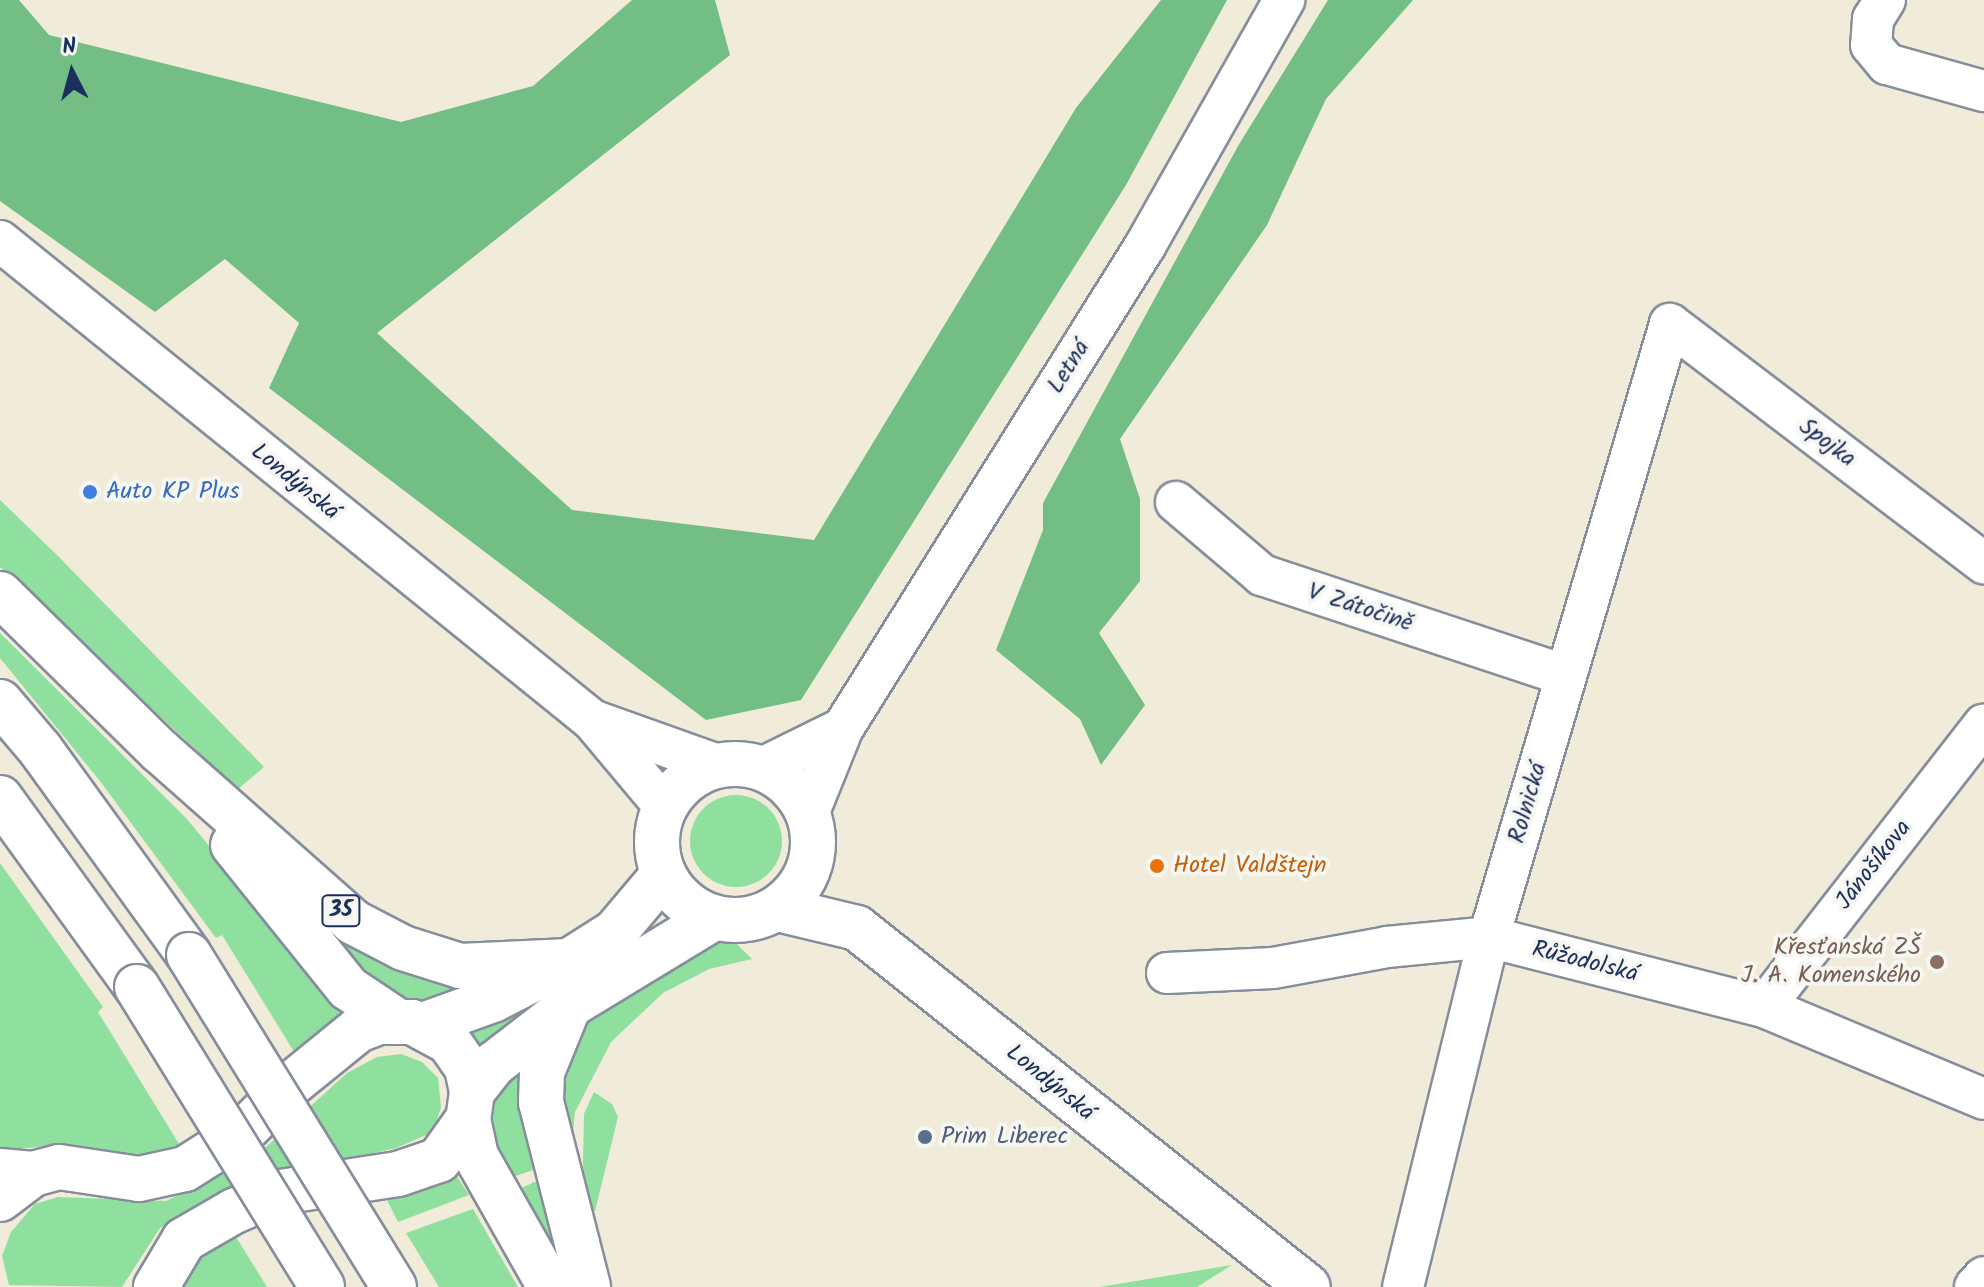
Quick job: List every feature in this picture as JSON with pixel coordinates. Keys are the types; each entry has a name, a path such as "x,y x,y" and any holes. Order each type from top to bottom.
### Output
{"main road":[{"name":"35","path":"0,594 160,751 353,922 403,948 460,966 569,961"},
{"path":"0,702 40,749 189,955 394,1287"},
{"name":"35","path":"160,751 348,988 410,1022"},
{"path":"714,918 684,902 663,875 657,841 665,807 678,788 718,765"},
{"name":"Londýnská","path":"718,765 762,768"},
{"path":"762,768 782,778 809,812 814,856 857,928"},
{"path":"0,798 137,987 322,1287"},
{"path":"0,827 57,876"},
{"path":"778,909 807,876 814,856"},
{"path":"11,1181 87,1167 139,1179 185,1169 242,1133 289,1086 358,1030 410,1022 493,1000 569,961 615,932 663,875"},
{"name":"Londýnská","path":"714,918 758,918 778,909 857,928 1308,1287"},
{"path":"156,1287 169,1257 206,1226 280,1192 419,1169 447,1151 494,1064 569,1006 714,918"},
{"path":"569,1006 542,1072 541,1102 588,1287"},
{"path":"410,1022 449,1042 467,1068 476,1156 550,1287"}],"street":[{"name":"Letná","path":"809,812 843,728 1145,246 1284,0"},
{"path":"1885,0 1873,19 1871,45 1887,64 1984,91"},
{"name":"Londýnská","path":"0,241 592,720 665,807"},
{"name":"Spojka","path":"1670,324 1984,563"},
{"name":"Rolnická","path":"1403,1287 1489,937 1670,324"},
{"name":"V Zátočině","path":"1176,502 1262,575 1565,675"},
{"name":"Londýnská","path":"592,720 718,765"},
{"name":"Jánošíkova","path":"1764,1007 1984,724"},
{"path":"762,768 843,728"},
{"name":"Růžodolská","path":"1167,973 1273,968 1387,947 1489,937 1764,1007 1984,1099"},
{"path":"1975,1287 1984,1277"}],"green space":[{"path":"0,0 19,0 49,35 401,122 533,86 632,0 715,0 730,55 377,333 572,510 814,540 1076,108 1161,0 1227,0 1126,185 801,700 706,720 269,388 299,323 225,259 155,312 0,201"},
{"path":"1328,0 1413,0 1326,99 1267,225 1120,439 1140,499 1140,581 1099,633 1145,705 1101,765 1080,719 996,650 1043,530 1043,503 1238,146"},
{"path":"0,500 264,767 238,789 0,567"},
{"path":"0,633 186,818 349,1015 301,1063 222,935 216,938 100,781 0,658"},
{"path":"736,795 754,799 768,809 778,823 782,841 778,859 768,873 754,883 736,887 718,883 704,873 694,859 690,841 694,823 704,809 718,799"},
{"path":"0,863 103,1007 98,1012 184,1152 131,1160 66,1144 0,1151"},
{"path":"338,931 380,964 430,982 477,990 411,1006 358,980 329,940"},
{"path":"712,939 732,939 752,959 709,969 663,993 611,1042 575,1112 570,1162 557,1118 566,1047 585,1018"},
{"path":"595,965 472,1055 452,1032"},
{"path":"401,1054 422,1062 438,1078 441,1107 433,1132 396,1148 289,1173 199,1205 160,1228 122,1287 9,1285 2,1256 11,1232 35,1204 58,1197 166,1201 253,1159 347,1073 377,1057"},
{"path":"522,1064 536,1169 501,1181 484,1102"},
{"path":"594,1092 612,1104 618,1117 595,1211 582,1211 584,1114"},
{"path":"456,1175 469,1195 398,1222 382,1190"},
{"path":"539,1180 557,1250 548,1257 508,1194"},
{"path":"473,1209 518,1287 439,1287 406,1233"},
{"path":"233,1232 267,1287 174,1287 194,1255"},
{"path":"1232,1265 1197,1287 1100,1287"}],"place":[{"name":"Auto KP Plus","path":"90,492"},
{"name":"Hotel Valdštejn","path":"1157,866"},
{"name":"Křesťanská ZŠ J. A. Komenského","path":"1937,962"},
{"name":"Prim Liberec","path":"925,1137"}]}
